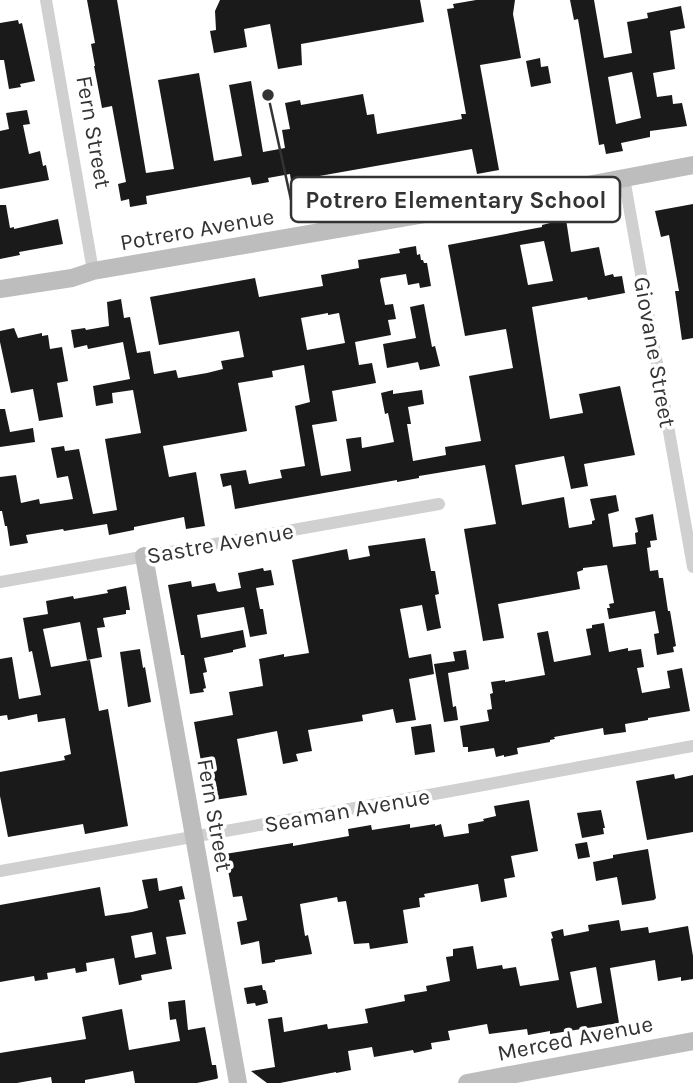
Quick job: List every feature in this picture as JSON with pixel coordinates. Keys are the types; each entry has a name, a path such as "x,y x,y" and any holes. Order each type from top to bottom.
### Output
{"street":[{"name":"Fern Street","path":"46,0 93,271"},
{"name":"Potrero Avenue","path":"0,289 693,165"},
{"name":"Giovane Street","path":"624,178 693,567"},
{"name":"Sastre Avenue","path":"0,582 439,504"},
{"name":"Fern Street","path":"144,556 238,1083"},
{"name":"Seaman Avenue","path":"0,871 693,746"},
{"name":"Merced Avenue","path":"467,1083 693,1041"}],"building":[{"path":"87,0 117,0 146,173 174,169 158,80 199,73 214,161 242,156 229,85 251,81 263,152 285,148 282,130 290,129 285,103 300,100 301,105 363,94 367,115 374,114 377,134 462,119 461,114 466,114 447,9 454,8 453,4 476,0 515,0 513,14 521,58 480,65 499,170 477,174 472,149 291,181 290,174 268,178 269,182 252,185 250,177 146,196 147,204 130,207 129,199 121,201 118,184 126,182 112,106 102,108 94,66 91,44 95,43"},
{"path":"220,0 420,0 424,22 301,44 302,65 278,69 270,24 244,29 247,47 214,53 210,31 216,30 215,11"},
{"path":"570,0 594,0 604,58 632,53 627,22 648,18 647,13 681,6 685,28 670,31 675,69 653,73 657,97 672,95 673,104 682,103 687,126 650,131 650,137 621,143 623,151 606,154 604,144 599,145 578,19 574,20","holes":["632,72 641,118 616,124 608,77"]},
{"path":"18,20 19,24 22,23 35,81 9,89 4,60 0,60 0,23"},
{"path":"540,58 541,67 548,66 551,83 531,87 526,61"},
{"path":"27,110 30,124 23,125 29,154 40,151 49,180 0,189 0,131 9,129 6,113"},
{"path":"693,204 693,338 682,340 675,291 679,291 669,235 661,237 655,211"},
{"path":"0,205 6,205 10,228 14,229 58,219 63,244 19,252 20,255 0,259"},
{"path":"566,219 571,252 599,247 605,276 622,276 625,293 532,307 550,419 583,413 579,394 620,386 635,455 584,464 588,486 571,489 564,456 515,465 522,505 564,497 569,528 592,524 595,520 590,499 616,495 619,511 608,514 613,547 636,544 635,533 638,532 635,518 653,514 657,540 650,541 651,547 647,548 650,571 658,570 659,578 663,578 676,646 673,647 674,652 657,655 654,634 659,633 655,611 609,619 607,608 614,603 607,565 583,568 577,572 580,589 498,604 504,638 483,641 464,529 496,524 485,465 235,509 231,485 223,487 220,474 246,470 249,484 282,478 280,470 305,466 295,406 310,402 304,365 272,371 273,377 238,383 247,431 163,446 169,477 196,472 205,526 186,529 184,517 109,535 107,524 26,535 28,543 10,546 7,526 0,511 0,477 16,475 21,503 39,499 40,504 73,499 68,476 57,478 51,448 64,446 65,451 79,449 93,514 117,510 105,439 141,433 133,390 112,393 113,403 96,406 93,386 130,379 123,342 88,349 87,345 74,348 71,330 109,326 107,302 121,299 124,318 130,317 137,353 150,351 154,374 176,370 178,378 207,373 223,369 221,361 244,357 239,331 159,345 150,297 255,278 259,297 323,286 321,275 359,268 358,260 400,253 399,249 416,246 417,255 420,254 421,260 427,263 431,286 420,288 419,283 408,285 406,274 381,278 385,305 393,304 396,319 388,320 391,335 355,342 359,365 372,363 376,383 332,391 337,421 312,425 321,476 351,471 346,439 361,437 362,448 394,442 381,393 393,390 393,394 422,390 424,404 408,407 411,424 407,424 413,461 446,455 445,447 481,441 469,376 513,368 506,329 465,336 448,245","holes":["544,241 553,281 528,285 520,245","339,313 345,343 307,350 301,318"]},
{"path":"424,304 432,347 435,346 440,366 420,370 418,362 387,368 383,344 416,338 410,307"},
{"path":"14,328 18,338 42,333 42,336 48,335 50,349 62,347 68,381 57,383 63,417 39,421 33,389 11,393 0,331"},
{"path":"0,409 5,409 10,432 33,428 35,442 0,447"},
{"path":"425,538 431,571 435,571 439,594 435,595 441,628 427,631 422,605 400,609 409,658 431,654 434,674 409,679 416,720 396,723 393,709 362,715 363,721 308,730 312,751 296,754 298,761 283,764 277,731 237,739 247,795 208,801 194,722 233,715 229,692 263,686 259,659 309,653 292,560 347,549 349,560 370,556 368,546"},
{"path":"263,568 264,571 271,570 274,585 256,588 267,634 250,637 244,607 197,615 201,638 243,630 246,647 204,658 206,688 203,689 204,692 190,694 168,585 191,581 192,587 215,583 219,592 241,588 238,573"},
{"path":"126,586 130,610 126,610 126,614 103,618 105,627 97,628 102,657 87,660 80,622 43,629 51,667 90,660 99,711 108,709 128,826 85,834 83,824 8,837 0,796 0,772 65,760 64,756 71,754 65,718 38,722 37,714 8,720 7,715 0,716 0,659 12,657 19,699 41,695 23,618 48,614 46,601 108,593 107,590"},
{"path":"604,623 609,652 628,648 628,651 641,649 644,667 637,668 642,693 670,688 667,671 682,668 690,711 625,724 626,732 604,735 603,728 554,737 550,742 517,748 518,754 504,757 496,757 494,748 468,752 468,747 463,747 460,726 489,721 487,710 492,709 490,694 493,693 491,682 545,675 537,633 548,631 554,662 591,655 586,629"},
{"path":"140,649 151,702 128,707 120,652"},
{"path":"466,650 469,669 448,673 453,707 456,706 458,720 444,722 434,664 455,661 453,652"},
{"path":"431,724 435,752 415,755 411,727"},
{"path":"674,774 675,779 693,775 693,832 647,840 636,781"},
{"path":"529,800 538,851 511,856 515,877 504,879 507,897 481,902 478,884 424,894 425,897 419,898 420,907 403,910 408,943 370,949 369,943 354,944 346,901 338,902 337,897 300,904 305,936 308,935 312,954 262,964 259,941 241,945 237,922 247,920 242,896 233,897 225,854 349,836 348,829 371,825 372,830 410,824 410,828 441,824 444,837 469,833 468,824 496,816 494,806"},
{"path":"601,810 604,834 582,838 577,813"},
{"path":"587,842 590,857 578,859 575,844"},
{"path":"648,849 656,898 622,905 617,877 596,881 593,862 613,858 613,855"},
{"path":"157,878 159,891 182,886 185,899 179,900 186,934 166,937 172,969 141,975 142,980 119,985 114,958 86,963 87,971 76,973 75,968 47,973 48,979 35,981 34,976 0,982 0,905 100,887 105,916 132,912 148,908 142,880","holes":["152,932 156,954 135,958 131,936"]},
{"path":"619,920 621,931 648,927 649,933 688,926 693,956 693,979 681,981 681,977 658,981 655,960 610,968 619,1023 528,1035 527,1029 489,1034 487,1024 448,1031 450,1040 431,1043 432,1049 414,1053 413,1050 374,1057 372,1047 348,1051 351,1070 336,1073 267,1083 251,1071 275,1067 268,1019 282,1017 284,1032 327,1024 328,1029 368,1023 365,1009 405,1001 404,995 427,991 426,986 450,981 446,957 453,956 453,949 473,946 477,969 502,965 503,969 516,967 520,986 559,980 551,932 563,929 564,936 589,931 588,925","holes":["596,967 602,1003 577,1008 570,972"]},
{"path":"262,985 268,1003 256,1006 255,1003 247,1004 244,988"},
{"path":"185,1000 188,1030 205,1027 212,1065 216,1065 216,1079 197,1083 135,1083 133,1071 85,1080 85,1083 52,1083 51,1077 0,1083 0,1053 86,1039 82,1017 122,1009 129,1050 180,1041 176,1019 170,1020 168,1002"}],"place":[{"name":"Potrero Elementary School","path":"268,95"}]}
